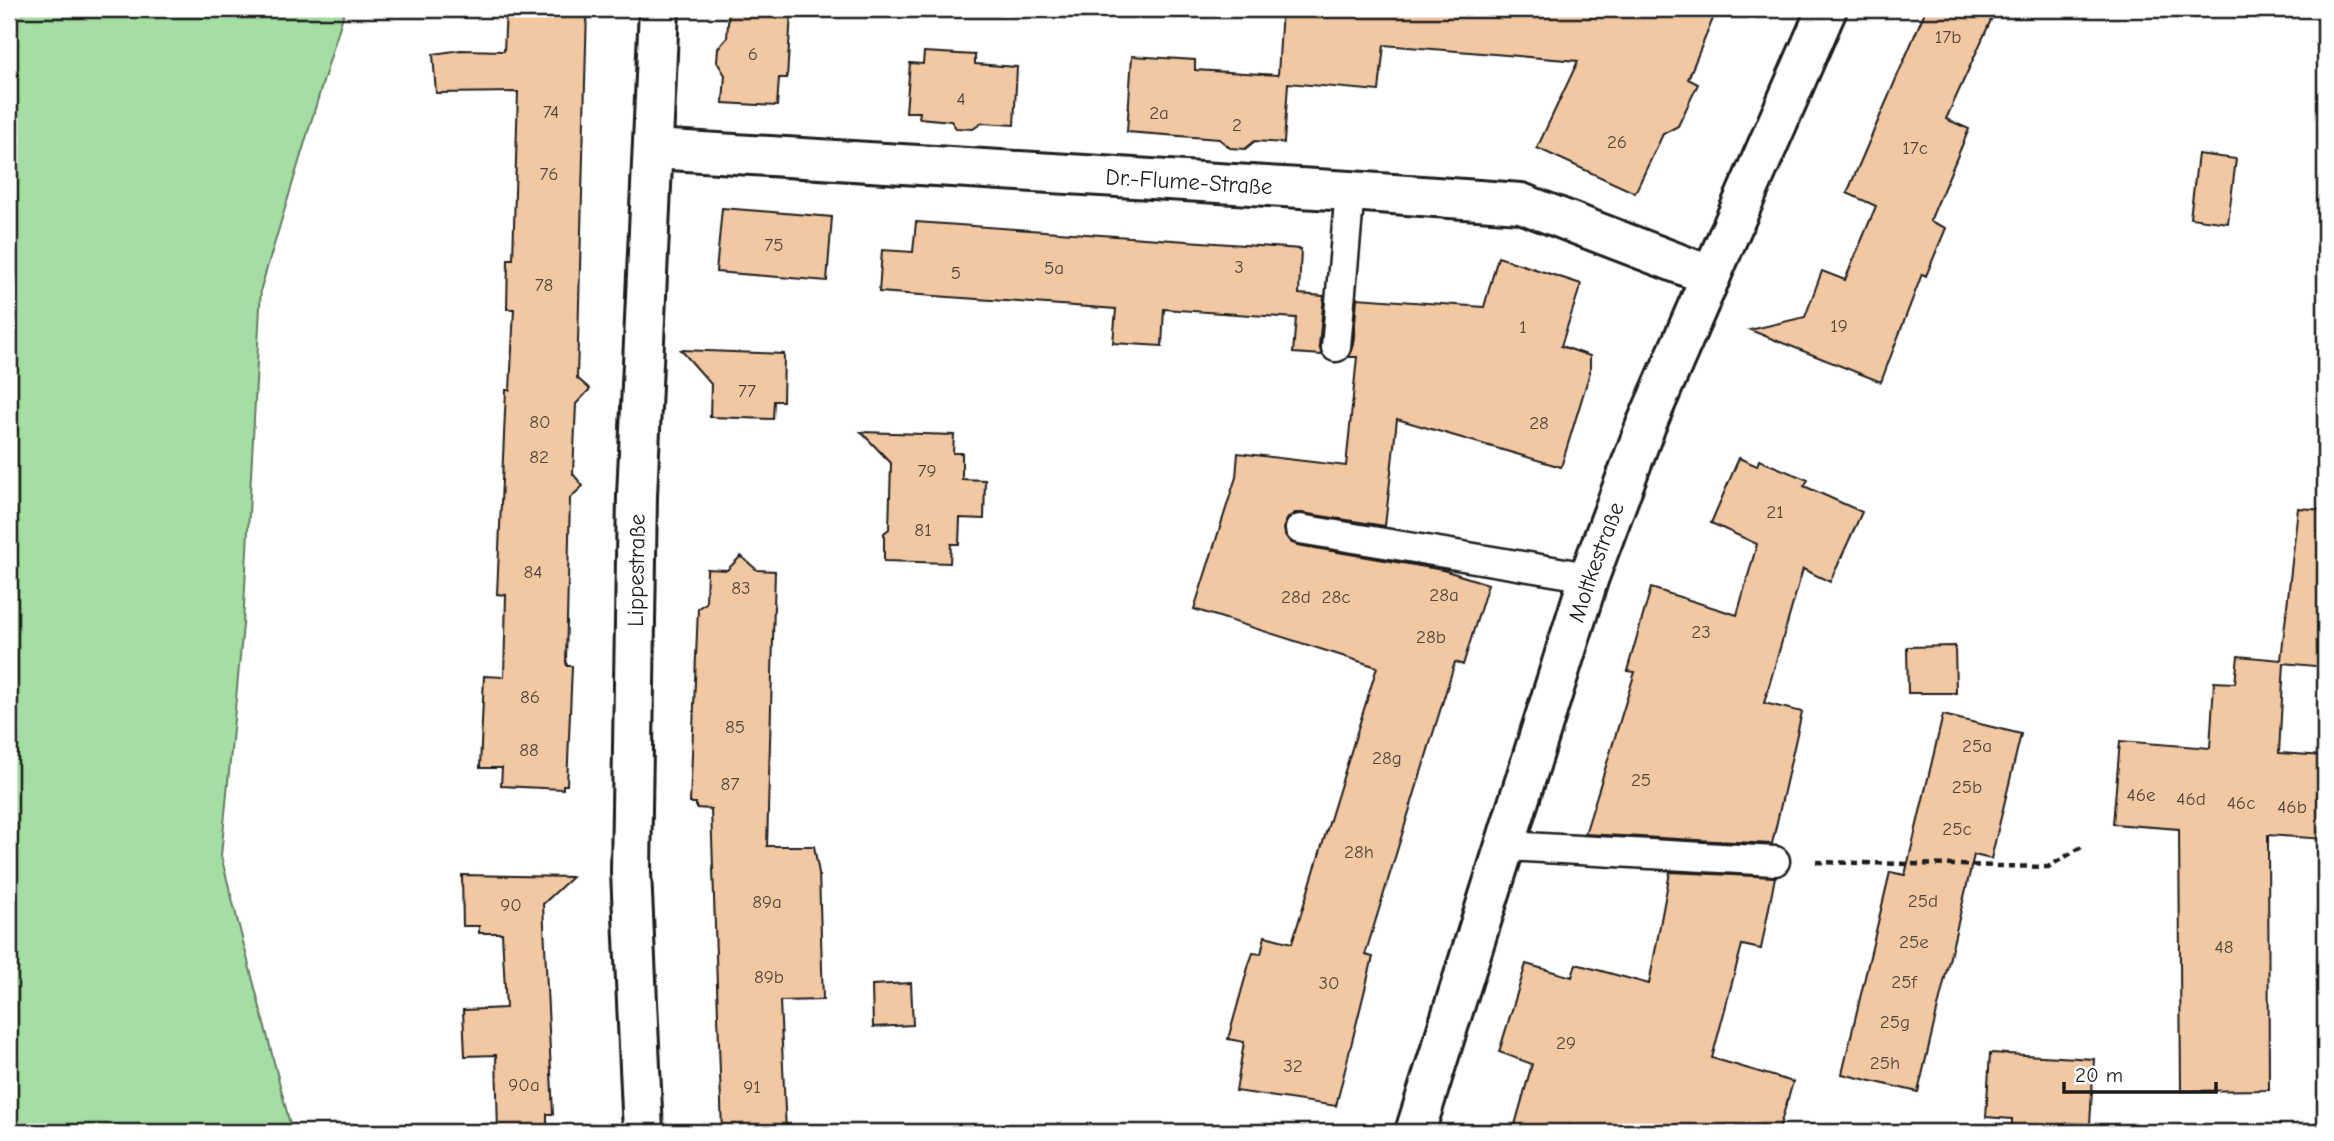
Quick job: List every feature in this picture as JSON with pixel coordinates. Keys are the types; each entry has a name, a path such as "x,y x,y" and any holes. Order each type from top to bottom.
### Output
{"street":[{"name":"Lippestraße","path":"643,1132 631,872 637,496 659,9"},
{"name":"Moltkestraße","path":"1415,1132 1589,577 1646,425 1827,9"},
{"name":"Dr.-Flume-Straße","path":"653,149 1521,203 1711,276"}],"lane":[{"path":"1336,347 1350,191"},
{"path":"1300,529 1589,577"},
{"path":"1506,846 1775,861"}],"path":[{"path":"1775,861 2049,867 2085,845"}],"green space":[{"path":"9,9 345,9 261,288 243,625 221,856 292,1132 9,1132"}],"building":[{"path":"506,9 587,9 577,378 590,389 576,404 573,474 583,486 570,498 566,662 567,666 572,666 567,785 563,785 563,789 501,786 502,768 480,768 484,676 504,677 506,595 497,594 506,390 510,390 514,309 507,309 508,259 513,259 518,92 436,93 433,54 461,50 504,51"},
{"path":"729,9 787,9 787,12 791,13 787,78 779,78 777,106 723,103 725,75 717,62 718,48 727,38"},
{"path":"1282,9 1717,9 1688,79 1698,84 1678,126 1663,134 1635,193 1537,148 1578,61 1384,45 1379,91 1288,83 1284,143 1255,141 1245,149 1230,148 1219,139 1127,132 1132,56 1195,60 1195,70 1278,75"},
{"path":"1926,9 1996,9 1946,119 1969,129 1930,221 1946,228 1926,276 1922,274 1881,382 1750,330 1805,317 1822,271 1845,280 1876,206 1847,193"},
{"path":"924,52 975,55 975,64 1017,67 1014,125 982,123 973,129 956,128 951,121 919,118 920,112 906,112 910,63 923,64"},
{"path":"2198,154 2236,159 2228,223 2190,218"},
{"path":"722,208 832,217 827,281 716,272"},
{"path":"916,222 1301,249 1299,294 1324,296 1319,346 1322,355 1293,353 1296,318 1164,309 1162,346 1113,343 1116,309 879,292 882,250 913,252"},
{"path":"1498,257 1581,284 1561,346 1590,356 1590,372 1561,467 1397,419 1385,526 1295,513 1288,518 1284,526 1285,535 1290,542 1297,545 1443,570 1488,584 1463,665 1455,662 1365,955 1373,957 1336,1106 1236,1091 1244,1042 1228,1039 1249,964 1253,953 1261,954 1265,936 1292,943 1377,667 1194,609 1236,477 1238,453 1346,466 1357,357 1349,357 1353,348 1357,298 1484,307"},
{"path":"681,350 784,354 783,401 774,401 773,419 710,417 711,384"},
{"path":"861,432 954,435 953,453 962,453 962,479 985,480 984,519 960,518 959,544 951,544 950,563 884,561 884,533 889,529 891,463"},
{"path":"1739,458 1757,466 1759,460 1808,480 1804,486 1862,512 1830,582 1803,569 1764,703 1802,712 1772,844 1585,834 1635,672 1627,671 1651,588 1737,615 1757,544 1711,523"},
{"path":"2298,508 2325,510 2325,667 2284,663 2279,753 2325,756 2325,839 2268,835 2269,1090 2181,1091 2179,829 2113,824 2120,741 2210,748 2214,682 2235,683 2238,656 2281,660"},
{"path":"741,556 757,570 775,571 767,846 814,846 819,873 823,1000 780,1001 786,1132 722,1132 711,809 696,808 696,803 690,803 698,608 706,603 707,569 727,570"},
{"path":"1955,646 1956,693 1908,693 1907,647"},
{"path":"1943,715 2021,734 1991,859 1974,855 1918,1092 1842,1074 1890,872 1905,875"},
{"path":"1670,872 1775,877 1761,949 1742,945 1712,1058 1793,1082 1778,1132 1513,1132 1532,1064 1499,1052 1526,964 1572,977 1576,964 1649,984"},
{"path":"462,875 572,877 543,904 553,1114 547,1114 547,1132 498,1132 496,1055 465,1056 463,1010 506,1008 502,933 479,933 479,926 463,926"},
{"path":"911,983 913,1025 873,1027 872,985"},
{"path":"1990,1053 2094,1059 2090,1124 2067,1123 2067,1132 2037,1132 2012,1130 2012,1119 1986,1117"}]}
